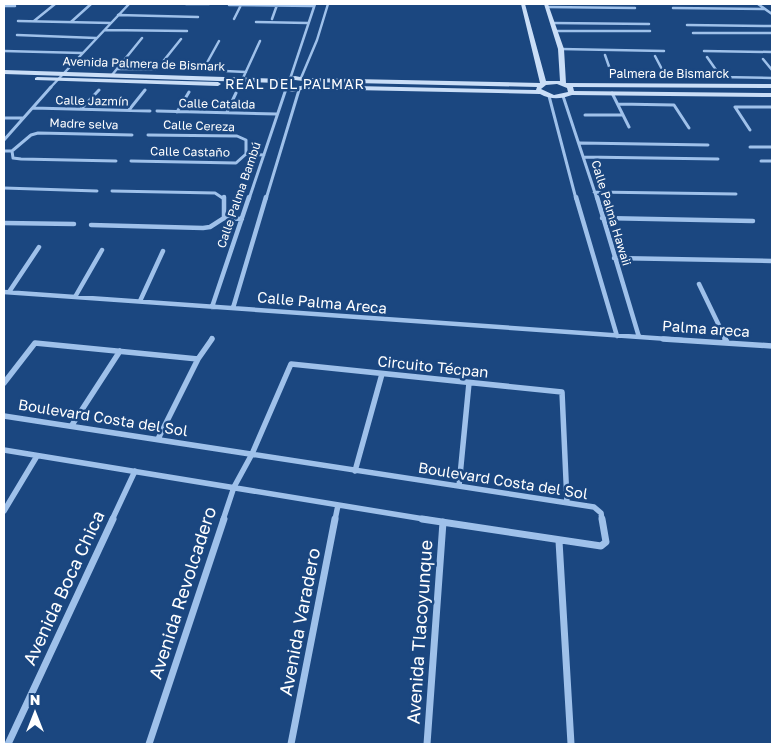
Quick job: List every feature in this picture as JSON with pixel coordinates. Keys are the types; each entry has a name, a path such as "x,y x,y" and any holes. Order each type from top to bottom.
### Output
{"street":[{"path":"33,21 55,4"},
{"path":"70,22 91,4"},
{"path":"4,140 63,73 129,4"},
{"path":"186,4 209,4"},
{"path":"303,79 328,4"},
{"path":"523,4 541,86 549,96 563,96 571,93 572,90 565,84 561,49 547,5 635,8"},
{"path":"758,4 772,14"},
{"path":"229,5 315,5"},
{"path":"234,19 241,5"},
{"path":"272,19 277,5"},
{"name":"Calle Palma Bambú","path":"212,307 264,155 285,84 315,5"},
{"path":"4,6 15,6"},
{"path":"673,8 764,9"},
{"path":"118,15 198,17"},
{"path":"18,21 111,23"},
{"path":"256,22 308,22"},
{"path":"553,23 649,24"},
{"path":"687,25 772,26"},
{"path":"105,30 187,31"},
{"path":"556,31 650,32"},
{"path":"693,33 772,33"},
{"path":"17,35 96,38"},
{"path":"112,75 142,38"},
{"path":"117,69 157,69 181,39"},
{"path":"219,41 203,70 246,72"},
{"path":"243,78 260,42"},
{"path":"561,49 664,51"},
{"path":"704,51 772,52"},
{"path":"4,52 82,53"},
{"path":"605,55 612,75 665,75 655,56"},
{"path":"707,57 720,77 772,78"},
{"path":"763,59 772,70"},
{"name":"Avenida Palmera de Bismark","path":"4,72 243,78 285,84"},
{"path":"641,76 646,86"},
{"name":"Avenida Palmera de Bismark","path":"4,77 57,80 285,84"},
{"path":"750,78 757,86"},
{"path":"303,79 309,84 306,87"},
{"path":"285,84 303,79 541,86"},
{"path":"285,84 299,90 306,87 541,86"},
{"name":"Palmera de Bismarck","path":"541,86 565,84 772,86"},
{"path":"81,109 99,90"},
{"path":"130,110 145,90"},
{"name":"Calle Palma Bambú","path":"233,308 299,90"},
{"path":"178,112 189,92"},
{"path":"227,112 236,93"},
{"name":"Palmera de Bismarck","path":"571,93 772,95"},
{"path":"612,93 629,127"},
{"name":"Calle Palma Hawaii","path":"549,96 565,160 617,336"},
{"name":"Calle Palma Hawaii","path":"563,96 580,143 639,337"},
{"path":"618,104 674,105 689,128"},
{"path":"750,130 735,107 772,107"},
{"name":"Calle Jazmín","path":"33,108 150,111"},
{"name":"Calle Catalda","path":"157,112 277,114"},
{"path":"585,115 623,115"},
{"path":"4,118 23,118"},
{"name":"Madre selva","path":"12,151 31,135 38,133 132,135"},
{"name":"Calle Cereza","path":"148,135 237,136 246,140 246,154"},
{"path":"580,143 708,145"},
{"path":"750,147 772,147"},
{"path":"4,151 12,151 13,158 21,159 116,161"},
{"path":"246,154 264,155"},
{"name":"Calle Castaño","path":"131,161 236,163 246,154"},
{"path":"584,157 718,159"},
{"path":"761,161 772,161"},
{"path":"4,188 97,191"},
{"path":"112,191 215,193 224,198 224,218"},
{"path":"594,192 736,194"},
{"path":"91,224 210,228 224,218 242,218"},
{"path":"602,218 753,221"},
{"path":"4,223 74,224"},
{"path":"6,292 39,247"},
{"path":"75,297 102,250"},
{"path":"140,301 162,251"},
{"path":"614,258 772,261"},
{"path":"699,284 727,342"},
{"name":"Calle Palma Areca","path":"6,292 639,337"},
{"name":"Palma areca","path":"639,337 772,346"},
{"path":"158,439 198,359 212,338"},
{"path":"4,383 35,343 198,359"},
{"path":"72,425 120,351"},
{"name":"Circuito Técpan","path":"252,454 291,364 562,392 567,502"},
{"path":"355,471 382,374"},
{"path":"459,486 469,383"},
{"name":"Boulevard Costa del Sol","path":"4,416 567,502 598,509 601,513 606,542 601,546 558,541 234,486 4,450"},
{"name":"Avenida Revolcadero","path":"149,744 234,486 252,454"},
{"path":"4,511 37,456"},
{"name":"Avenida Boca Chica","path":"8,744 135,471"},
{"name":"Avenida Varadero","path":"291,744 338,505"},
{"name":"Avenida Tlacoyunque","path":"427,744 443,522"},
{"path":"558,541 572,744"}],"district":[{"name":"REAL DEL PALMAR","path":"295,84"}]}
